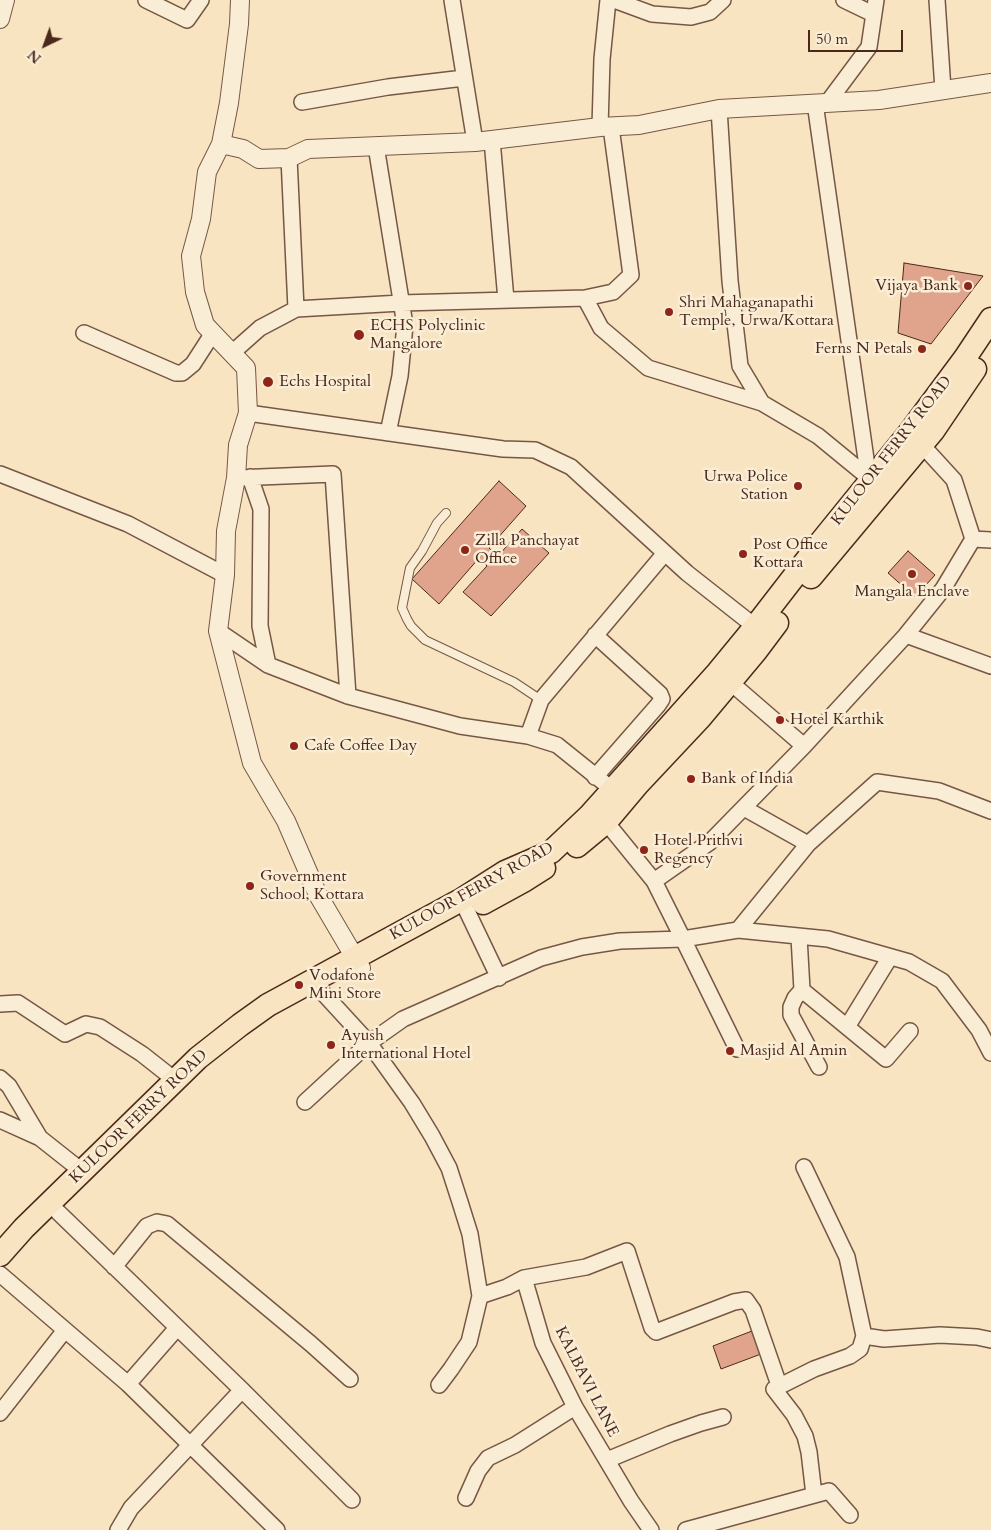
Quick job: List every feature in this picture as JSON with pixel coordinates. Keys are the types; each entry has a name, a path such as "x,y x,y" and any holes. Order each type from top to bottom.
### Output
{"main road":[{"name":"KULOOR FERRY ROAD","path":"358,963 466,911 525,880 572,850 606,822 730,682 761,632 869,479 932,402 991,319"},
{"name":"KULOOR FERRY ROAD","path":"0,1274 58,1212 226,1053 317,986 506,872 551,852 589,816 718,672 761,632 806,583 933,431 991,345"},
{"name":"KULOOR FERRY ROAD","path":"0,1254 24,1228 198,1058 268,1005 317,986"}],"street":[{"path":"0,19 5,0"},
{"path":"146,0 187,20 201,0"},
{"path":"240,0 239,24 229,103 221,144 207,172 201,219 191,256 195,292 205,324 246,368 248,413 238,445 243,477 261,510 260,626 268,666"},
{"path":"452,0 464,78 483,141 506,300"},
{"path":"232,352 260,328 296,309 401,303 585,298 613,292 631,275 606,127 602,59 608,0"},
{"path":"614,0 652,14 691,17 710,12 723,0"},
{"path":"844,0 874,7 868,46 822,103 869,479"},
{"path":"937,0 943,90"},
{"path":"302,102 388,86 464,78"},
{"path":"221,144 243,150 259,159 289,158 308,149 483,141 639,125 719,109 879,100 991,83"},
{"path":"719,109 730,280 740,366 762,403"},
{"path":"376,146 405,324 400,376 388,433"},
{"path":"289,158 296,309"},
{"path":"585,298 601,328 648,368 762,403 818,436 869,479"},
{"path":"84,334 176,373 182,373 193,364 213,333"},
{"path":"248,413 503,449 534,450 571,468 687,573 761,632"},
{"path":"654,881 710,842 744,808 906,635 944,589 973,539 954,480 922,445"},
{"path":"0,474 128,524 225,575"},
{"path":"243,477 333,474 348,696"},
{"path":"243,477 226,531 225,575 218,631 252,763 286,821 318,895 358,963"},
{"path":"973,539 991,540"},
{"path":"528,736 541,700 665,553"},
{"path":"218,631 268,666 348,696 460,726 528,736 557,745 613,790"},
{"path":"595,635 660,694 662,699 595,777"},
{"path":"906,635 991,666"},
{"path":"730,682 804,746"},
{"path":"738,930 808,844 878,782 939,791 991,811"},
{"path":"744,808 808,844"},
{"path":"606,822 654,881 737,1049"},
{"path":"466,911 498,978"},
{"path":"304,1102 369,1043 403,1019 541,958 582,947 620,941 684,939 738,930 828,939 909,962 942,981 979,1030 991,1053"},
{"path":"799,936 802,990 795,998 791,1007 791,1015 819,1067"},
{"path":"847,1026 890,957"},
{"path":"317,986 369,1043 412,1103 449,1168 470,1234 480,1296 468,1342 439,1385"},
{"path":"802,990 886,1059 910,1030"},
{"path":"0,1004 18,1003 65,1034 86,1024 100,1027 142,1054 175,1080"},
{"path":"0,1078 8,1086 40,1138"},
{"path":"0,1120 40,1138 83,1172"},
{"path":"804,1167 847,1258 864,1336 860,1349 850,1356 814,1369 774,1388 774,1392 794,1415 805,1436 809,1452 814,1495"},
{"path":"58,1212 242,1390 352,1500"},
{"path":"114,1267 148,1226 157,1222 167,1224 303,1337 350,1379"},
{"path":"480,1296 507,1287 524,1278 586,1267 627,1251 652,1328 656,1332 734,1302 746,1300 753,1310 779,1385"},
{"path":"0,1274 128,1384 277,1530"},
{"name":"KALBAVI LANE","path":"524,1278 543,1342 575,1407 651,1530"},
{"path":"128,1384 177,1328"},
{"path":"0,1413 65,1330"},
{"path":"864,1336 884,1339 940,1335 977,1337 991,1340"},
{"path":"118,1530 131,1508 242,1390"},
{"path":"466,1498 478,1472 488,1458 515,1445 575,1407"},
{"path":"607,1460 678,1431 723,1417"},
{"path":"686,1530 829,1491 850,1516"}],"lane":[{"path":"446,513 437,523 422,551 410,568 402,608 407,619 411,626 425,640 514,682 541,700"}],"building":[{"path":"904,263 983,276 931,344 898,333"},
{"name":"Zilla Panchayat Office","path":"499,481 526,506 489,548 498,556 522,529 549,553 491,616 463,592 487,566 479,558 439,604 412,579"},
{"name":"Mangala Enclave","path":"908,551 935,575 915,597 888,573"},
{"path":"752,1331 761,1354 721,1369 713,1346"}],"place":[{"name":"Vijaya Bank","path":"968,286"},
{"name":"Shri Mahaganapathi Temple, Urwa/Kottara","path":"669,312"},
{"name":"ECHS Polyclinic Mangalore","path":"359,335"},
{"name":"Ferns N Petals","path":"922,349"},
{"name":"Echs Hospital","path":"268,382"},
{"name":"Urwa Police Station","path":"798,486"},
{"name":"Zilla Panchayat Office","path":"465,550"},
{"name":"Post Office Kottara","path":"743,554"},
{"name":"Mangala Enclave","path":"912,574"},
{"name":"Hotel Karthik","path":"780,720"},
{"name":"Cafe Coffee Day","path":"294,746"},
{"name":"Bank of India","path":"691,779"},
{"name":"Hotel Prithvi Regency","path":"644,850"},
{"name":"Government School, Kottara","path":"250,886"},
{"name":"Vodafone Mini Store","path":"299,985"},
{"name":"Ayush International Hotel","path":"331,1045"},
{"name":"Masjid Al Amin","path":"730,1051"}]}
